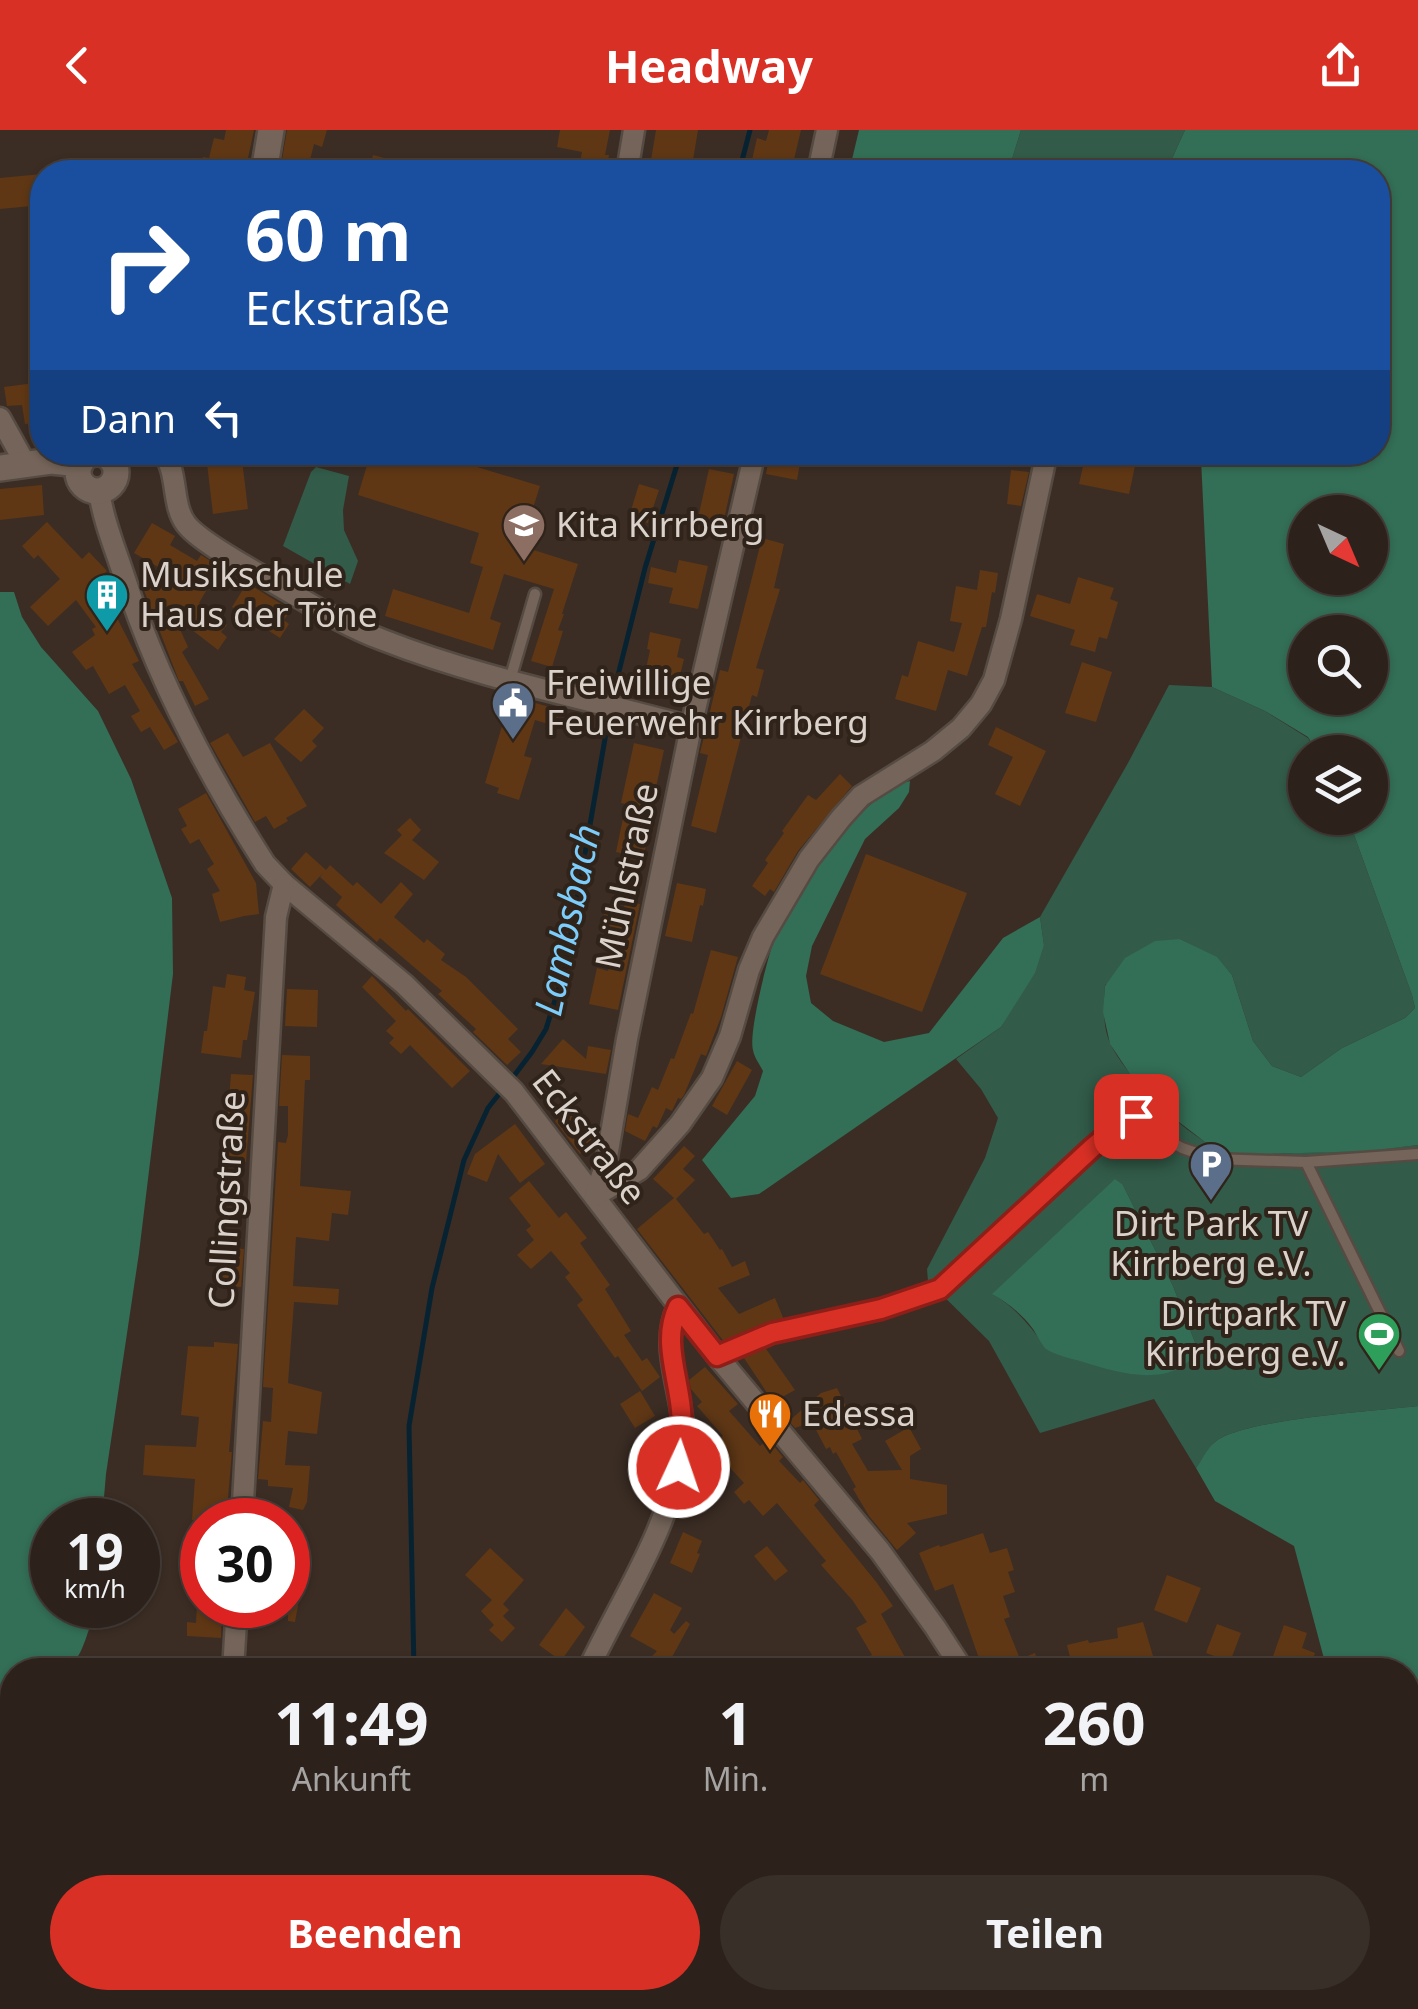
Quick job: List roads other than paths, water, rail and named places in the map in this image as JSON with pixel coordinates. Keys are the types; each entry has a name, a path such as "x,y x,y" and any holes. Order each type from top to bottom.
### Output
{"street":[{"path":"266,160 271,130"},
{"path":"629,160 634,130"},
{"path":"821,160 827,130"},
{"path":"0,418 12,466"},
{"path":"80,465 82,483 99,491 112,484 118,465"},
{"path":"170,465 188,526 255,572 334,617 382,640 448,662 691,727"},
{"name":"Mühlstraße","path":"595,1196 606,1162 626,1039 691,727 752,465"},
{"path":"595,1196 639,1170 680,1124 712,1078 763,937 809,859 840,818 861,796 962,728 982,704 994,680 1010,619 1044,465"},
{"name":"Eckstraße","path":"99,491 137,617 172,701 265,864 404,984 514,1092 717,1356 880,1551 955,1658"},
{"name":"Collingstraße","path":"243,1498 276,916 284,884"},
{"path":"594,1658 650,1550 674,1488 683,1445 670,1338 678,1307"},
{"path":"234,1658 236,1628"}],"lane":[{"path":"510,680 535,594"},
{"path":"717,1356 772,1333 881,1309 940,1289 1092,1148 1125,1120 1136,1116 1152,1132 1182,1148 1214,1158 1306,1162 1418,1154"},
{"path":"1306,1162 1399,1351"}],"waterway":[{"name":"Lambsbach","path":"742,160 750,130"},
{"name":"Lambsbach","path":"612,699 645,568 677,465"},
{"name":"Lambsbach","path":"510,1081 546,1029 565,968 610,710"},
{"name":"Lambsbach","path":"414,1658 409,1426 432,1288 464,1160 488,1108 503,1089"}],"place":[{"name":"Kita Kirrberg","path":"524,563"},
{"name":"Musikschule Haus der Töne","path":"107,633"},
{"name":"Freiwillige Feuerwehr Kirrberg","path":"513,741"},
{"name":"Dirt Park TV Kirrberg e.V.","path":"1211,1202"},
{"name":"Dirtpark TV Kirrberg e.V.","path":"1379,1372"},
{"name":"Edessa","path":"770,1452"}]}
